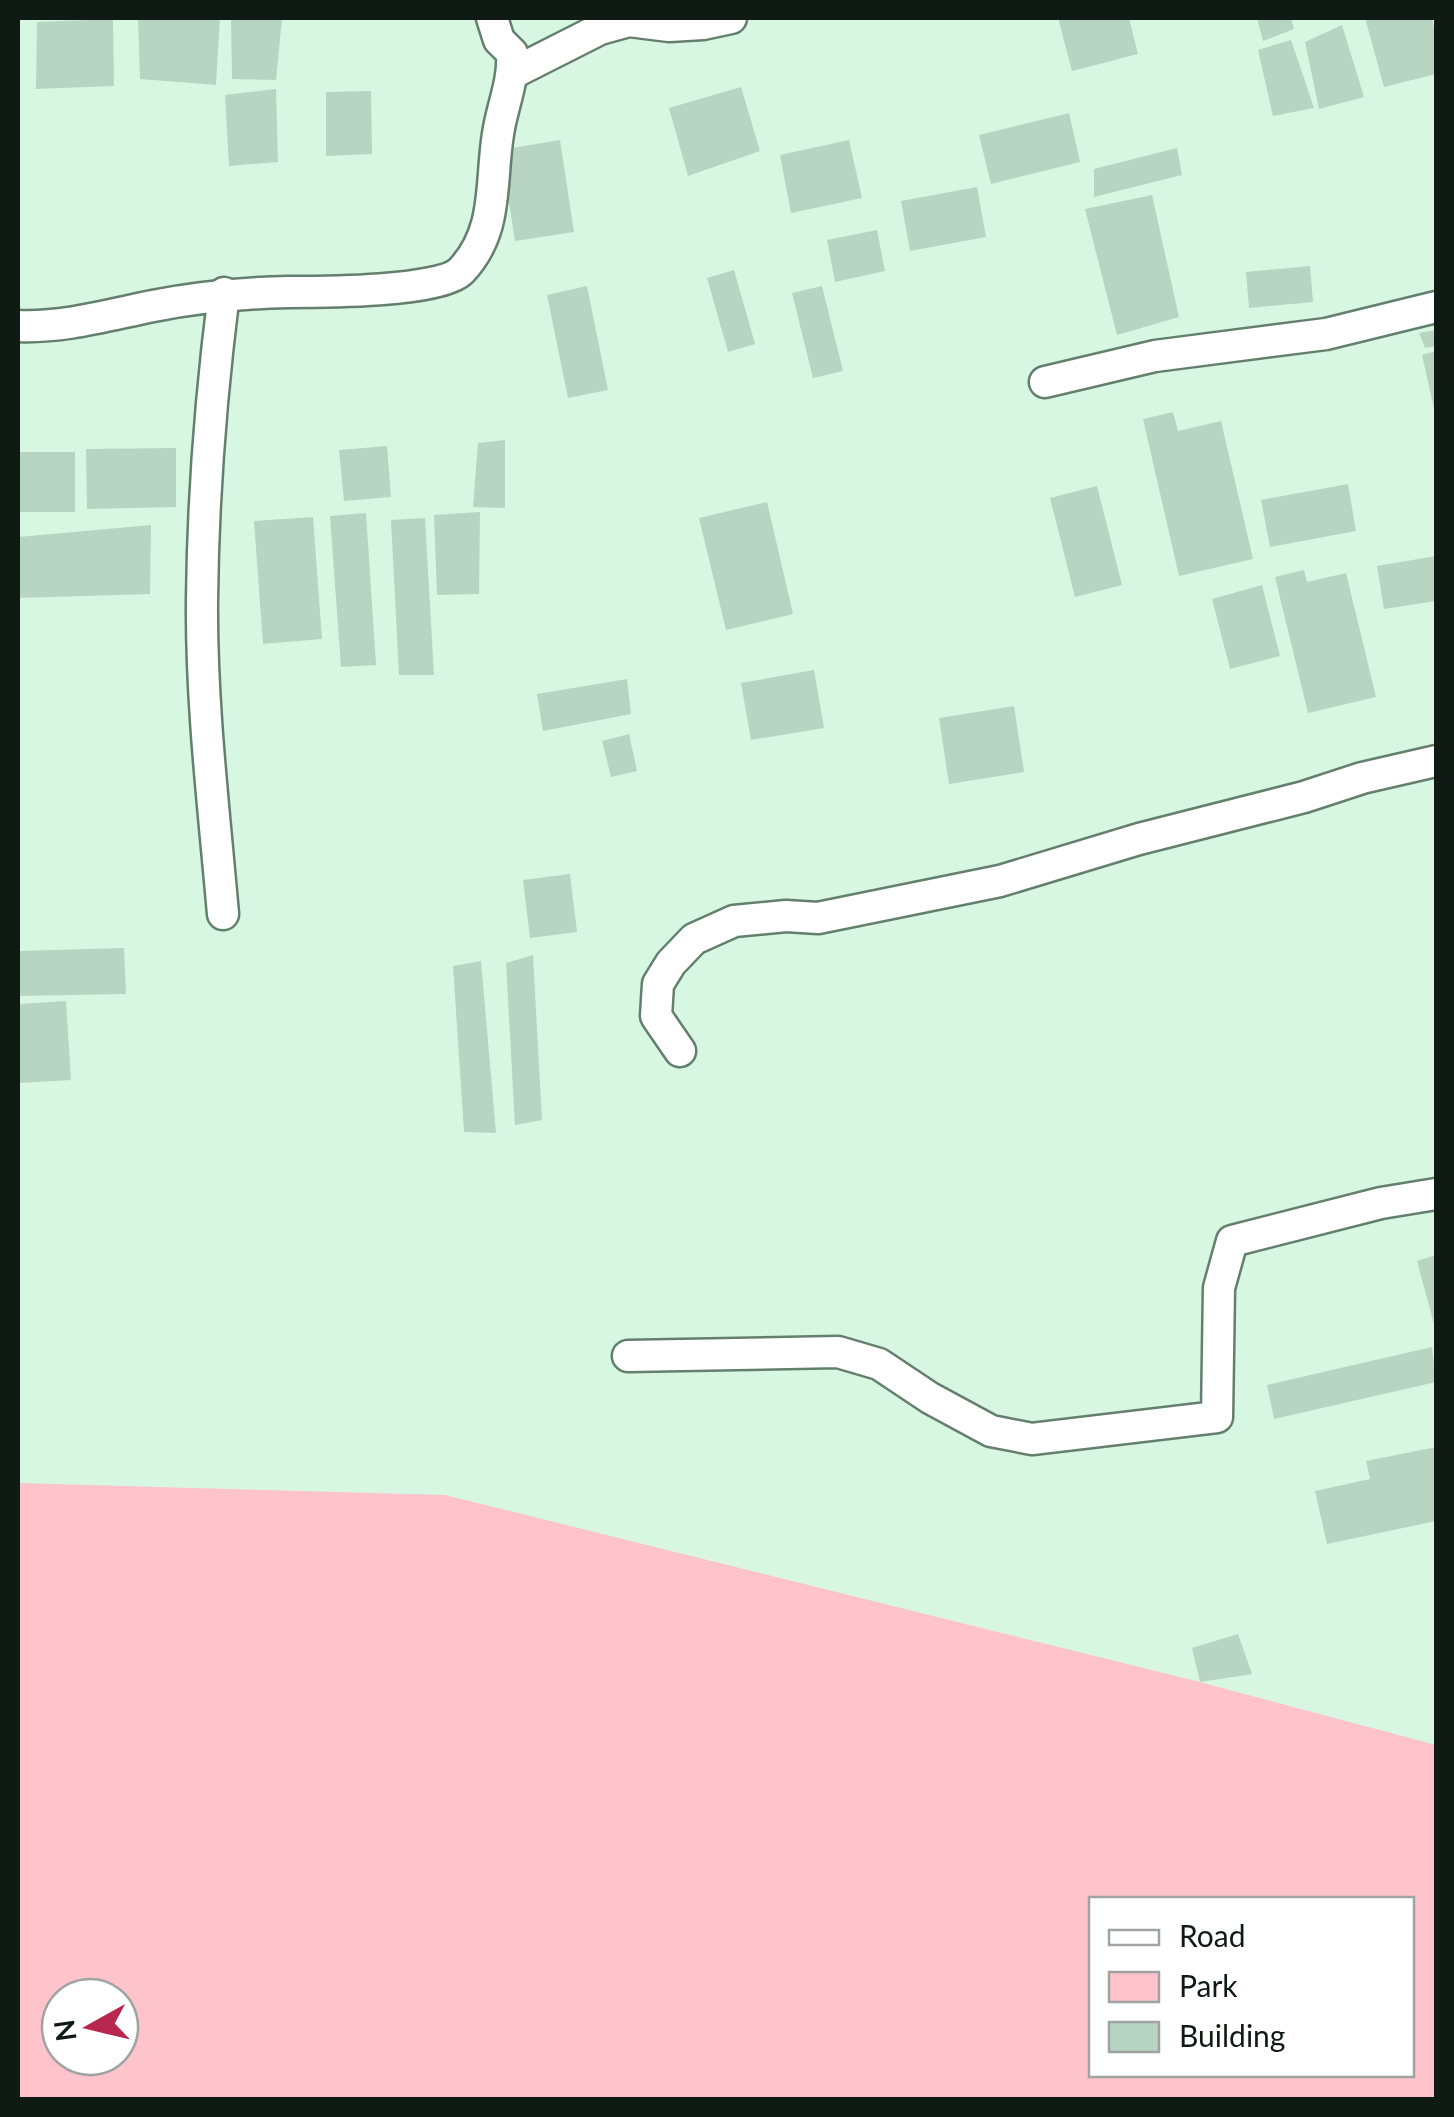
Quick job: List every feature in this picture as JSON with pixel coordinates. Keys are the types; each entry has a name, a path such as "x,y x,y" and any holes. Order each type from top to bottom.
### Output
{"street":[{"path":"18,326 75,323 224,293 338,291 440,282 458,274 478,247 488,220 496,180 498,135 514,73 512,52 500,40 492,18"},
{"path":"514,73 600,28 629,21 670,26 731,18"},
{"path":"223,914 202,601 208,415 224,293"},
{"path":"1045,382 1155,356 1326,334 1436,307"},
{"path":"680,1052 656,1016 658,984 671,963 694,940 734,921 786,916 818,918 1000,881 1139,839 1436,761"},
{"path":"628,1356 838,1352 879,1364 990,1432 1032,1438 1217,1417 1218,1288 1232,1241 1381,1203 1436,1194"}],"green space":[{"path":"18,1483 445,1495 1200,1682 1436,1745 1436,2099 18,2100"}],"building":[{"path":"138,18 220,18 216,85 140,79"},
{"path":"231,18 282,18 276,80 232,79"},
{"path":"1058,18 1129,18 1138,54 1072,71"},
{"path":"1257,18 1291,18 1294,29 1263,41"},
{"path":"1365,18 1432,18 1436,74 1384,87"},
{"path":"113,19 114,86 36,89 37,22"},
{"path":"1342,25 1364,97 1319,109 1305,42"},
{"path":"1291,40 1314,108 1273,116 1258,50"},
{"path":"741,87 760,151 688,176 669,108"},
{"path":"276,89 278,162 229,166 225,95"},
{"path":"371,91 372,154 326,156 326,92"},
{"path":"1069,113 1080,162 991,184 979,135"},
{"path":"560,140 574,232 515,241 501,150"},
{"path":"849,140 862,198 791,213 780,155"},
{"path":"1177,148 1182,175 1094,197 1094,169"},
{"path":"977,187 986,237 910,251 901,201"},
{"path":"1152,195 1179,317 1117,335 1085,209"},
{"path":"877,230 885,271 835,282 827,240"},
{"path":"1310,266 1313,302 1249,308 1246,272"},
{"path":"734,270 755,344 728,352 707,278"},
{"path":"587,286 608,390 568,398 547,295"},
{"path":"822,286 843,371 813,378 792,293"},
{"path":"1436,330 1436,346 1425,348 1419,333"},
{"path":"1436,351 1436,413 1435,413 1422,355"},
{"path":"1173,412 1178,431 1221,421 1253,559 1179,576 1143,419"},
{"path":"505,440 505,508 473,507 478,443"},
{"path":"387,446 391,497 344,501 339,450"},
{"path":"176,448 176,507 87,509 86,449"},
{"path":"18,452 75,452 75,512 18,512"},
{"path":"1348,484 1356,531 1270,547 1261,500"},
{"path":"1097,486 1122,585 1075,597 1050,498"},
{"path":"767,502 793,614 726,630 699,518"},
{"path":"480,512 479,594 437,595 434,515"},
{"path":"366,513 376,665 341,667 330,516"},
{"path":"313,517 322,639 263,644 254,521"},
{"path":"425,518 434,675 399,675 391,520"},
{"path":"151,525 150,594 18,598 18,537"},
{"path":"1436,556 1436,601 1384,609 1377,566"},
{"path":"1304,570 1307,582 1346,573 1376,697 1308,713 1275,577"},
{"path":"1262,585 1280,656 1230,669 1212,599"},
{"path":"814,670 824,728 751,740 741,683"},
{"path":"627,679 631,714 543,731 537,694"},
{"path":"1014,706 1024,772 949,784 939,718"},
{"path":"629,734 637,771 611,777 602,741"},
{"path":"570,874 577,932 530,938 523,880"},
{"path":"124,948 126,994 18,996 18,951"},
{"path":"533,955 542,1120 515,1125 506,963"},
{"path":"481,961 496,1133 464,1132 453,966"},
{"path":"66,1001 71,1080 20,1083 18,1004"},
{"path":"1436,1255 1436,1328 1435,1328 1417,1261"},
{"path":"1432,1347 1436,1382 1274,1419 1267,1385"},
{"path":"1436,1447 1436,1521 1327,1544 1315,1491 1370,1479 1366,1461"},
{"path":"1238,1634 1252,1674 1200,1682 1192,1648"}]}
